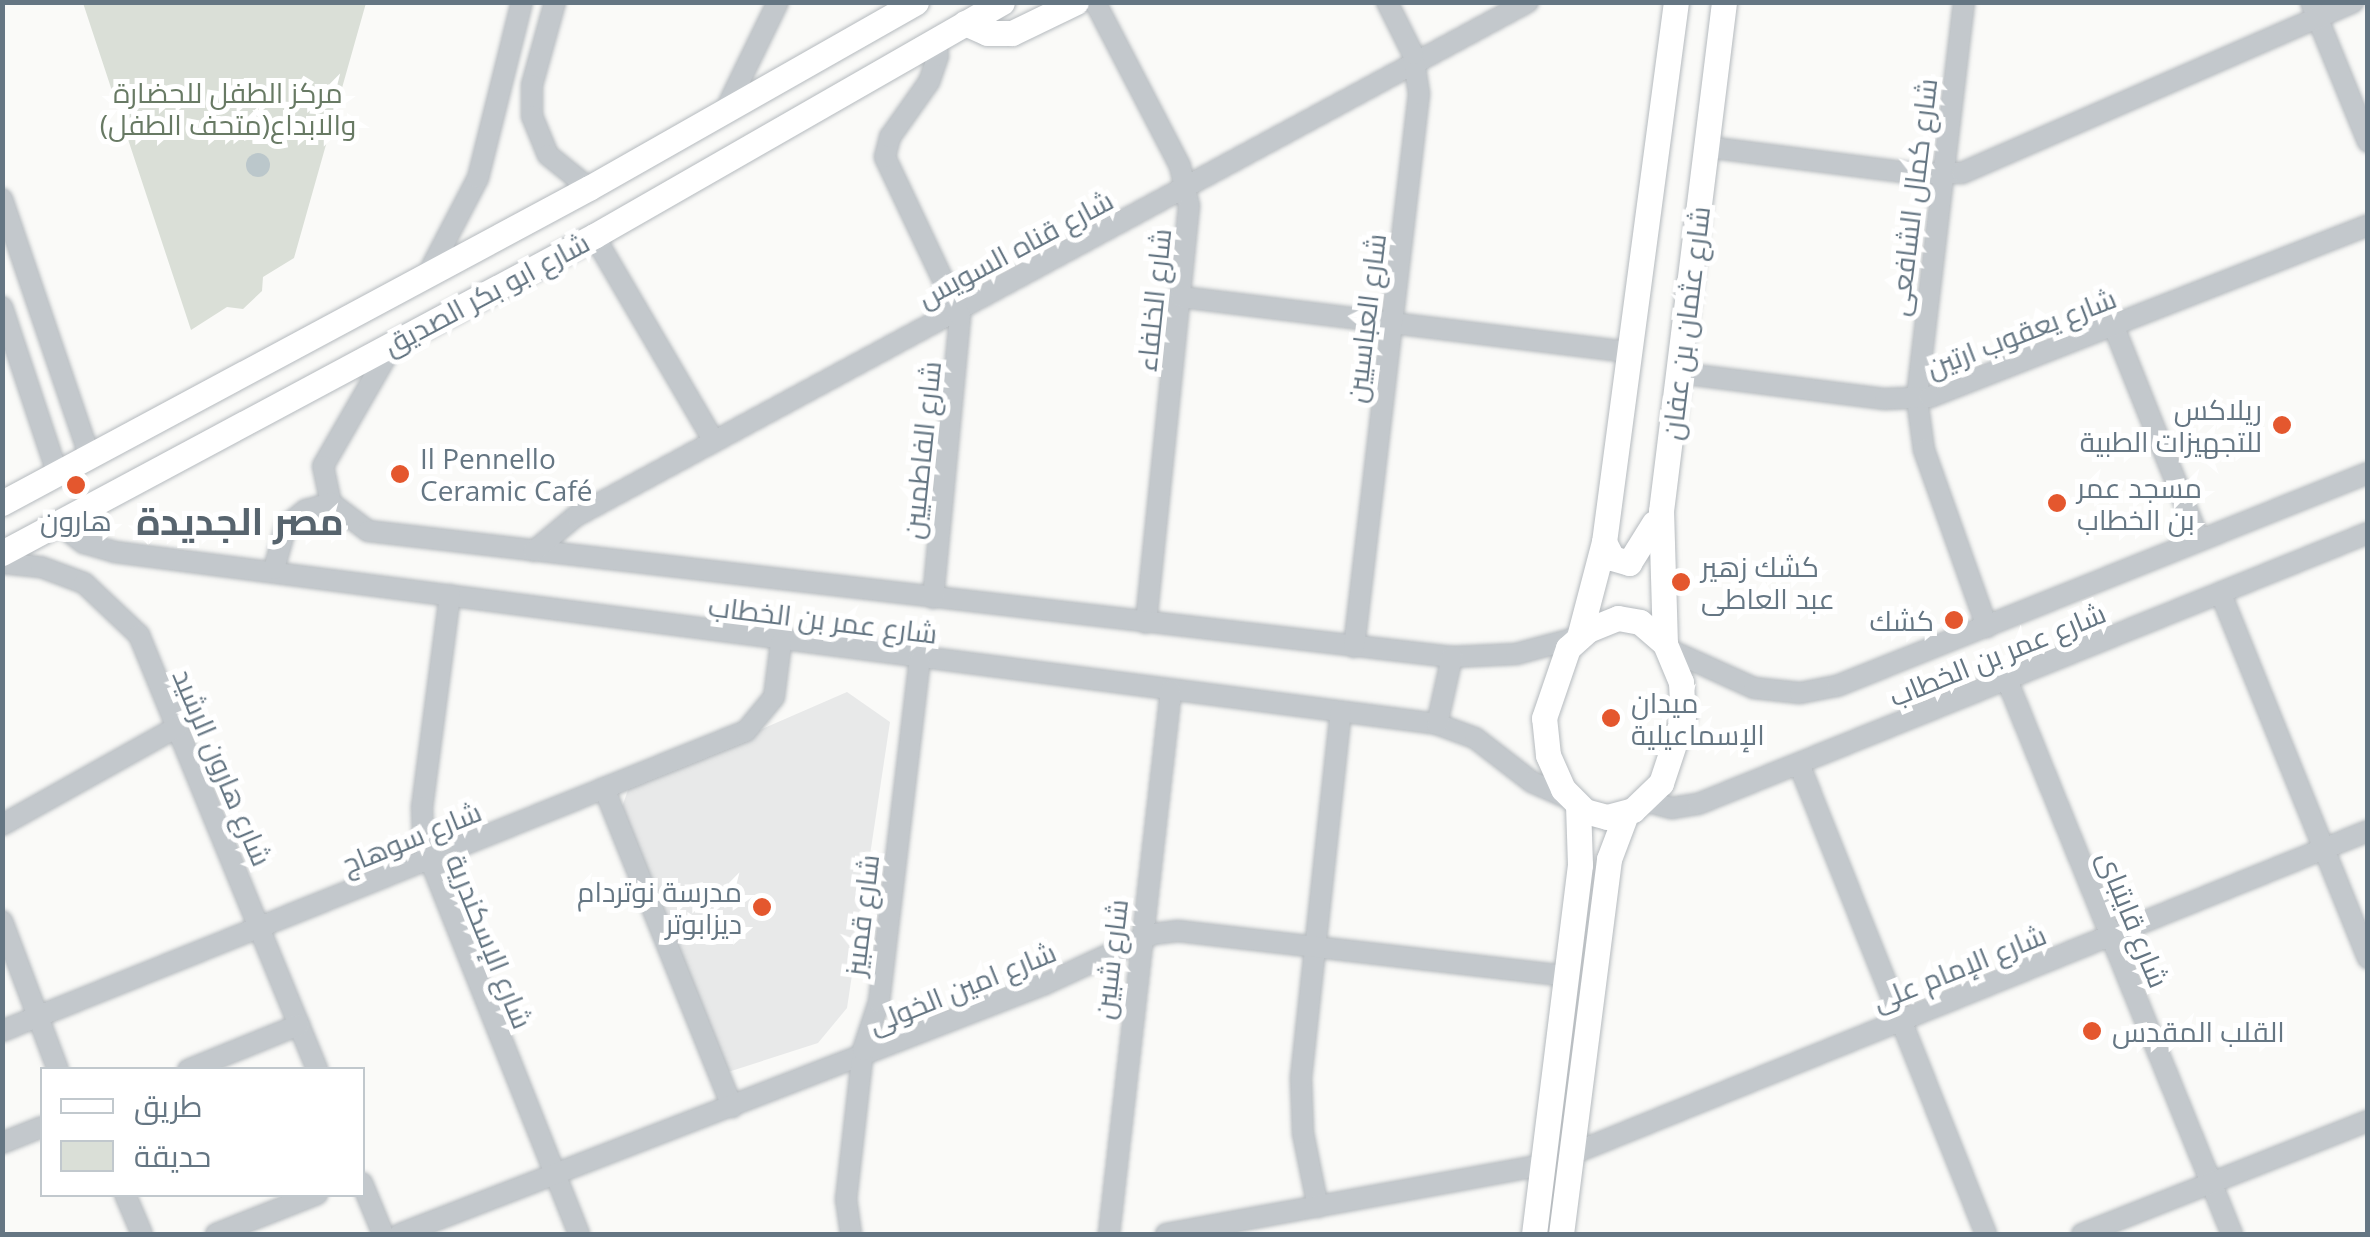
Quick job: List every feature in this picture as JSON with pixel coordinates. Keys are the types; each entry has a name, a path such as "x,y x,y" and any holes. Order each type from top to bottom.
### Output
{"main road":[{"name":"شارع ابو بكر الصديق","path":"2,503 588,188 916,2"},
{"name":"شارع ابو بكر الصديق","path":"2,553 594,236 1002,2"},
{"path":"965,23 987,33 1012,33 1076,2"},
{"name":"شارع عثمان بن عفان","path":"1579,636 1604,542 1676,2"},
{"name":"شارع عثمان بن عفان","path":"1667,647 1658,564 1663,497 1724,2"},
{"path":"1604,542 1616,560 1633,561 1663,497"},
{"path":"1534,1234 1580,866 1574,802 1552,766 1544,718 1556,670 1579,636 1618,618 1640,622 1667,647 1680,682 1682,729 1672,763 1636,807 1609,859 1562,1234"},
{"path":"1574,802 1601,816 1636,807"}],"street":[{"path":"427,275 478,178 522,2"},
{"path":"555,2 534,74 532,116 548,155 588,188"},
{"path":"725,110 778,2"},
{"name":"شارع الخلفاء","path":"1095,2 1186,187 1181,297 1146,623"},
{"name":"شارع العباسيين","path":"1354,647 1418,105 1416,63 1387,2"},
{"name":"شارع قناه السويس","path":"534,551 562,524 1528,2"},
{"name":"شارع كمال الشافعى","path":"1964,2 1917,399 1924,450 1987,627"},
{"path":"1707,147 1943,175 1989,165 2314,10 2353,2"},
{"path":"2314,10 2368,142"},
{"path":"934,41 938,56 930,82 890,137 885,157 959,309"},
{"path":"2,199 90,454"},
{"name":"شارع يعقوب ارتين","path":"1679,373 1917,399 1957,390 2368,225"},
{"path":"594,236 714,441"},
{"path":"1181,297 1630,352"},
{"path":"2,307 58,472"},
{"name":"شارع الفاطميين","path":"933,598 959,309"},
{"path":"2114,326 2199,540"},
{"path":"274,569 286,526 306,510 331,503 323,476 329,448 395,341"},
{"name":"شارع عمر بن الخطاب","path":"1667,647 1744,685 1800,693 1838,686 2368,472"},
{"name":"شارع عمر بن الخطاب","path":"331,503 368,531 1452,658 1516,654 1579,636"},
{"name":"شارع عمر بن الخطاب","path":"58,523 84,543 115,552 274,569 781,642 1437,724 1475,738 1532,782 1574,802"},
{"name":"شارع عمر بن الخطاب","path":"1636,807 1692,806 2368,534"},
{"name":"شارع هارون الرشيد","path":"2,564 66,574 120,611 139,635 316,1067"},
{"name":"شارع الإسكندرية","path":"450,594 422,807 428,860 579,1234"},
{"path":"2220,594 2368,958"},
{"name":"شارع سوهاج","path":"2,1030 754,726 774,698 781,642"},
{"path":"1437,724 1452,658"},
{"name":"شارع قمبيز","path":"851,1234 846,1200 863,1056 878,1002 920,660"},
{"name":"شارع قايتباى","path":"2007,680 2232,1234"},
{"name":"شارع شبين","path":"1109,1234 1171,691"},
{"path":"1318,1207 1300,1105 1341,712"},
{"path":"2,824 176,726"},
{"path":"1799,764 1986,1234"},
{"path":"604,788 732,1107"},
{"name":"شارع الإمام على","path":"1572,1154 2368,831"},
{"path":"2,921 57,1067"},
{"name":"شارع امين الخولى","path":"400,1234 1045,984 1141,938 1178,931 1566,976"},
{"path":"195,1067 299,1025"},
{"path":"2082,1234 2368,1121"},
{"path":"2,1143 40,1128"},
{"path":"1166,1234 1543,1165"},
{"path":"365,1191 383,1234"},
{"path":"126,1197 142,1234"},
{"path":"216,1234 309,1197"}],"shaded area":[{"path":"258,153 270,165 258,177 246,165"},
{"name":"مدرسة نوتردام ديزابوتر","path":"847,692 890,722 847,1008 818,1043 725,1073 622,807 629,787"}],"green space":[{"name":"مركز الطفل للحضارة والابداع(متحف الطفل)","path":"83,3 366,3 294,258 263,277 262,291 243,309 227,307 191,330"}],"place":[{"name":"ريلاكس للتجهيزات الطبية","path":"2282,425"},
{"name":"Il Pennello Ceramic Café","path":"400,474"},
{"name":"هارون","path":"76,485"},
{"name":"مسجد عمر بن الخطاب","path":"2057,503"},
{"name":"كشك زهير عبد العاطى","path":"1681,582"},
{"name":"كشك","path":"1954,620"},
{"name":"ميدان الإسماعيلية","path":"1611,718"},
{"name":"مدرسة نوتردام ديزابوتر","path":"762,907"},
{"name":"القلب المقدس","path":"2092,1031"}],"district":[{"name":"مصر الجديدة","path":"240,521"}]}
